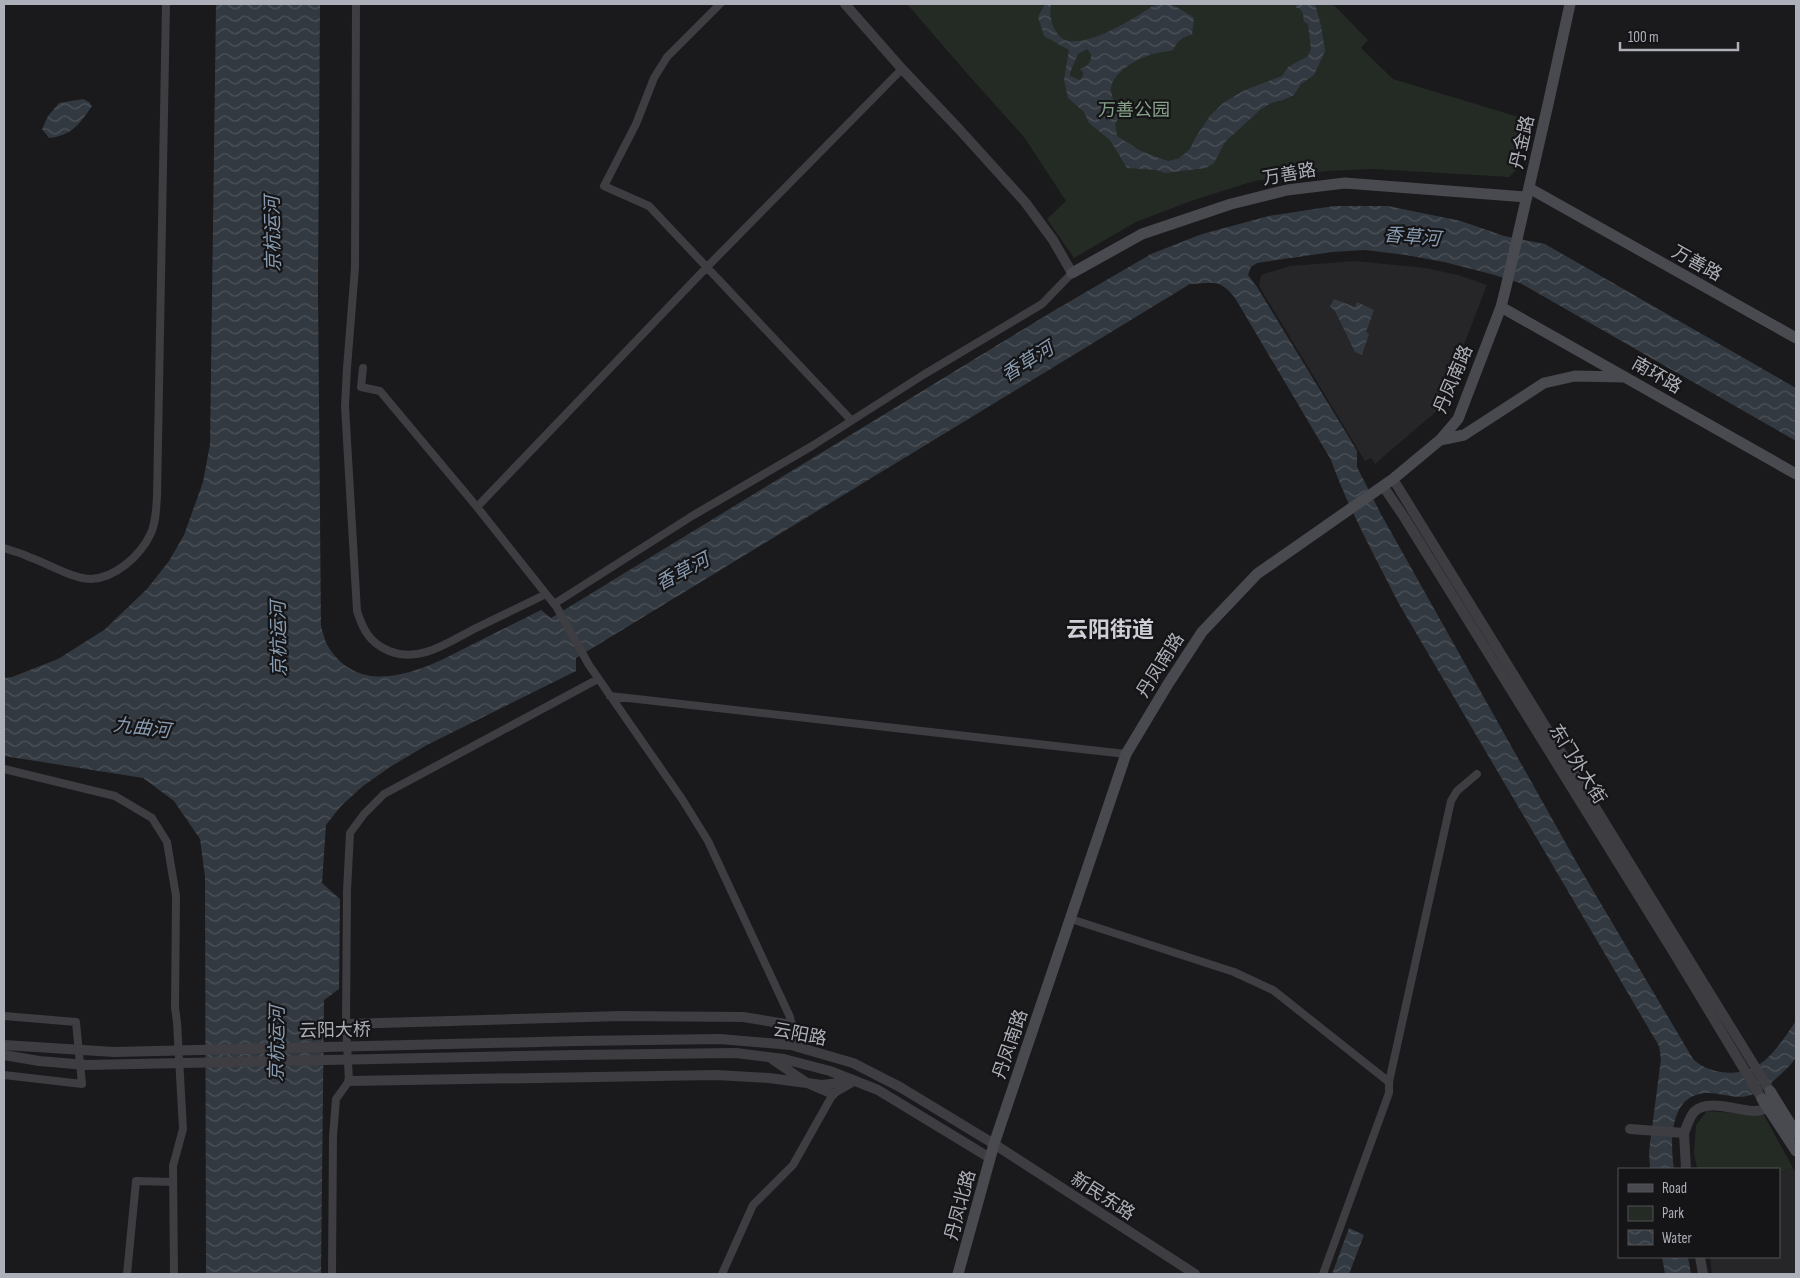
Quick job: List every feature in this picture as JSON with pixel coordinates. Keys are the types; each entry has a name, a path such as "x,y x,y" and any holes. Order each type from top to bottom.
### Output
{"main road":[{"name":"丹金路","path":"1506,287 1570,4"},
{"name":"万善路","path":"1072,273 1142,234 1231,204 1287,190 1345,183 1528,193 1796,338"},
{"name":"丹凤南路","path":"994,1144 1126,754 1202,632 1257,574 1393,479 1440,440 1458,420 1506,287"},
{"name":"南环路","path":"1500,307 1796,474"},
{"path":"1440,440 1464,435 1544,383 1575,376 1626,378"},
{"path":"1769,1100 1796,1133"},
{"path":"1769,1100 1796,1151"},
{"name":"丹凤北路","path":"958,1274 994,1144"}],"street":[{"path":"4,548 69,574 90,579 106,576 131,560 151,534 157,497 166,4"},
{"path":"356,4 355,268 345,406 357,612 363,629 373,642 399,655 415,655 439,647 546,594"},
{"path":"720,4 667,57 654,78 636,124 604,186 649,206 851,420"},
{"path":"555,605 692,516 795,456 923,375 1042,304 1072,273 1053,240 1025,202 902,69 845,4"},
{"path":"477,507 902,69"},
{"path":"364,368 361,387 380,391 477,507 555,605 598,679 682,799 708,841 790,1017 796,1046"},
{"name":"东门外大街","path":"1393,479 1745,1060"},
{"name":"东门外大街","path":"1383,486 1404,516 1745,1060"},
{"path":"332,1274 333,1136 336,1099 349,1081 346,1024 347,891 350,833 364,814 384,794 598,679"},
{"path":"610,696 1126,754"},
{"path":"4,769 115,796 152,818 167,842 176,896 175,1008 183,1129 173,1166 174,1274"},
{"path":"1323,1274 1389,1093 1389,1082 1406,1000 1432,894 1451,801 1458,791 1477,774"},
{"path":"1070,919 1234,972 1273,990 1346,1050 1389,1082"},
{"path":"4,1016 76,1022 82,1084 4,1075"},
{"path":"346,1024 630,1016 744,1017 792,1025"},
{"name":"云阳路","path":"577,1041 720,1039 796,1046 853,1063 900,1087 994,1144"},
{"name":"云阳大桥","path":"4,1045 114,1052 577,1041"},
{"name":"云阳路","path":"576,1055 736,1053 784,1059 830,1071 878,1090 990,1158"},
{"name":"云阳大桥","path":"4,1055 39,1061 86,1065 576,1055"},
{"path":"769,1057 807,1083 833,1094"},
{"path":"1686,1168 1682,1133 1695,1110 1704,1106 1720,1106 1756,1111 1769,1100 1745,1060"},
{"path":"349,1081 716,1075 769,1078 822,1085 856,1081"},
{"path":"722,1274 753,1205 793,1165 833,1094 856,1081"},
{"path":"1630,1129 1682,1133"},
{"name":"新民东路","path":"994,1144 1195,1274"},
{"path":"127,1274 136,1181 173,1182"},
{"path":"1700,1258 1703,1274"}],"shaded area":[{"path":"1355,261 1426,268 1458,275 1487,285 1439,409 1375,464 1371,458 1365,461 1259,286 1261,275 1290,266"},
{"path":"1793,1168 1796,1173 1796,1274 1712,1274 1710,1258 1780,1258 1780,1173"}],"green space":[{"name":"万善公园","path":"907,4 1333,4 1368,40 1361,48 1393,79 1525,119 1519,167 1509,177 1373,169 1326,171 1254,181 1191,201 1136,222 1074,258 1047,219 1066,201 1024,137"},
{"path":"1707,1111 1764,1115 1793,1168 1780,1173 1780,1168 1697,1168 1694,1153 1696,1125"}],"water":[{"path":"216,4 320,4 318,290 321,626 329,648 343,664 360,673 378,676 396,675 415,670 452,655 541,610 551,618 1050,313 1151,254 1202,234 1269,216 1334,206 1388,206 1461,221 1504,236 1545,244 1796,388 1796,441 1520,283 1491,274 1444,262 1365,250 1332,252 1257,263 1251,267 1248,275 1357,451 1357,467 1382,516 1578,865 1693,1059 1709,1069 1721,1072 1735,1073 1747,1070 1757,1066 1774,1051 1796,1021 1796,1056 1786,1069 1768,1085 1752,1095 1738,1097 1708,1093 1695,1095 1686,1101 1679,1110 1675,1121 1672,1146 1674,1168 1650,1168 1649,1151 1661,1059 1659,1046 1399,604 1354,515 1331,460 1235,298 1225,287 1216,283 1190,284 576,658 576,671 427,745 363,786 341,806 326,825 322,883 340,899 339,989 324,1000 321,1274 206,1274 205,877 200,839 174,801 143,778 4,756 4,678 12,677 58,659 104,630 147,589 169,561 184,535 203,482 210,444"},
{"path":"1045,4 1051,4 1051,19 1055,30 1064,39 1073,41 1085,40 1109,31 1159,4 1173,6 1194,18 1192,35 1180,40 1173,50 1153,54 1126,67 1112,84 1111,91 1119,118 1115,123 1117,136 1139,150 1168,161 1178,159 1189,150 1210,116 1223,103 1245,90 1282,76 1288,67 1308,56 1311,49 1308,24 1304,22 1303,13 1299,8 1296,8 1296,4 1315,4 1325,51 1314,75 1301,84 1294,95 1271,103 1261,109 1225,142 1214,163 1206,168 1165,173 1157,170 1127,168 1110,140 1089,123 1084,112 1068,98 1064,80 1069,50 1044,36 1038,17","holes":["1087,49 1091,54 1091,60 1085,67 1080,69 1083,72 1080,80 1070,76 1078,54"]},
{"path":"83,99 92,106 79,124 63,135 49,138 42,129 48,116 59,103"},
{"path":"1334,299 1355,307 1357,302 1374,310 1366,332 1369,334 1362,355 1355,352 1335,311 1330,306"},
{"path":"1349,1228 1364,1235 1349,1274 1332,1274"},
{"path":"1662,1258 1688,1258 1691,1274 1665,1274"}],"district":[{"name":"云阳街道","path":"1110,629"}],"water label":[{"name":"京杭运河","path":"272,234"},
{"name":"香草河","path":"1412,236"},
{"name":"香草河","path":"1027,361"},
{"name":"香草河","path":"682,571"},
{"name":"京杭运河","path":"278,639"},
{"name":"九曲河","path":"142,727"},
{"name":"京杭运河","path":"276,1044"}]}
